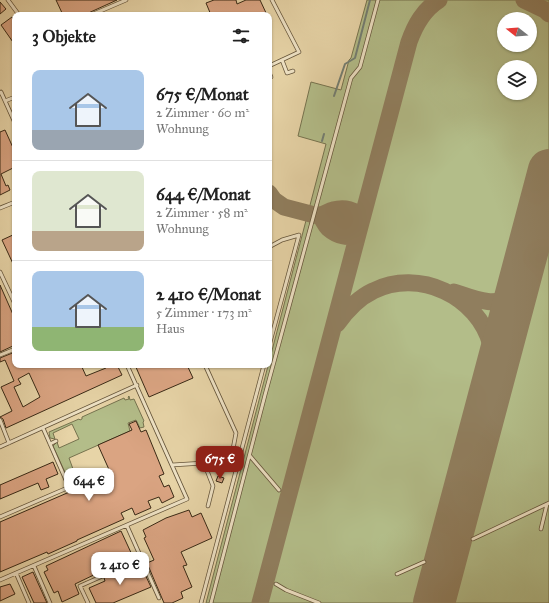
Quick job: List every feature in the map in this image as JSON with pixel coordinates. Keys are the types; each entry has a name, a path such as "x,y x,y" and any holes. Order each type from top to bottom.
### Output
{"lane":[{"path":"8,0 17,12"},
{"path":"99,12 126,0"},
{"path":"272,0 299,52 272,65"},
{"path":"211,603 350,78 360,67 378,0"},
{"path":"282,60 287,73 293,71"},
{"path":"0,93 1,92 12,116"},
{"path":"5,101 12,98"},
{"path":"0,208 12,203"},
{"path":"272,245 282,240 298,235 272,335"},
{"path":"0,272 12,298"},
{"path":"0,355 12,349"},
{"path":"0,580 128,526 187,499 128,368"},
{"path":"172,465 204,463 232,449 236,433 206,368"},
{"path":"201,603 263,368"},
{"path":"0,447 137,385"},
{"path":"0,420 9,442"},
{"path":"43,428 68,487"},
{"path":"50,444 56,441"},
{"path":"250,456 279,490"},
{"path":"204,463 213,486 208,506"},
{"path":"0,517 95,476"},
{"path":"541,529 548,503"},
{"path":"473,539 548,503"},
{"path":"128,526 159,598"},
{"path":"88,603 80,586 141,559"},
{"path":"397,574 424,562"},
{"path":"34,566 50,603"},
{"path":"16,573 29,603"},
{"path":"276,584 286,590 319,603"}],"green space":[{"path":"367,0 549,0 549,603 206,603 267,368 272,368 272,351 326,144 298,136 311,82 341,90"},
{"path":"129,396 130,400 134,399 144,421 144,427 140,428 136,420 128,423 130,431 69,458 77,480 72,482 69,481 53,446 57,442 59,448 79,439 72,424 53,433 55,439 50,438 49,432 79,419 80,420 82,417 124,398 125,400 129,399"}],"building":[{"path":"56,0 117,0 91,12 62,12"},
{"path":"214,0 236,0 237,4 246,0 260,0 266,12 210,12 206,3"},
{"path":"0,2 6,9 0,14"},
{"path":"12,17 12,41 1,25"},
{"path":"5,130 12,145 12,168 1,174 6,186 8,185 10,190 0,195 0,132"},
{"path":"12,235 12,262 2,240"},
{"path":"0,285 12,312 12,346 0,352"},
{"path":"12,353 12,368 82,368 86,376 106,368 118,368 122,375 6,428 3,419 0,417 12,411 1,387 14,381 5,360 0,362 0,358","holes":["29,373 40,397 23,407 14,387 21,384 18,379"]},
{"path":"136,368 188,368 193,378 149,397"},
{"path":"136,421 141,432 146,430 164,474 159,476 164,487 169,485 174,497 162,503 159,497 148,501 151,508 135,515 132,508 121,513 124,519 48,554 47,552 0,572 0,522 111,474 98,445 132,430 129,424"},
{"path":"53,462 58,474 46,479 49,487 41,490 38,483 0,499 0,485"},
{"path":"218,476 224,478 222,483 216,481"},
{"path":"189,510 192,517 201,513 212,538 181,552 187,565 183,566 192,587 181,592 183,598 172,603 164,603 147,563 154,560 144,538 146,537 143,530 166,518"},
{"path":"121,531 133,557 118,564 118,566 102,573 102,571 75,584 79,594 62,602 58,591 54,593 44,572 48,570 46,566"},
{"path":"141,566 151,587 113,603 96,603 89,588 105,581 104,578 121,571 122,574"},
{"path":"33,572 47,603 34,603 22,577"},
{"path":"10,584 15,594 0,601 0,587"}],"waterway":[{"path":"334,96 345,64 355,58 370,0"},
{"path":"322,141 324,134"}],"taxiway":[{"path":"260,603 409,42 420,18 428,8 439,0"},
{"path":"524,0 545,10 549,14"},
{"path":"272,197 284,207 349,224 359,221 362,217"},
{"path":"318,215 333,210 345,209 353,211 362,219"},
{"path":"318,215 328,228 339,235 351,236 358,233"},
{"path":"454,292 483,301 498,301 505,299 511,294 520,278"},
{"path":"337,324 349,309 362,297 373,291 391,285 409,283 427,285 444,291 460,300 474,313 484,328 491,345 493,357 490,394"}],"runway":[{"path":"434,603 549,170"}]}
